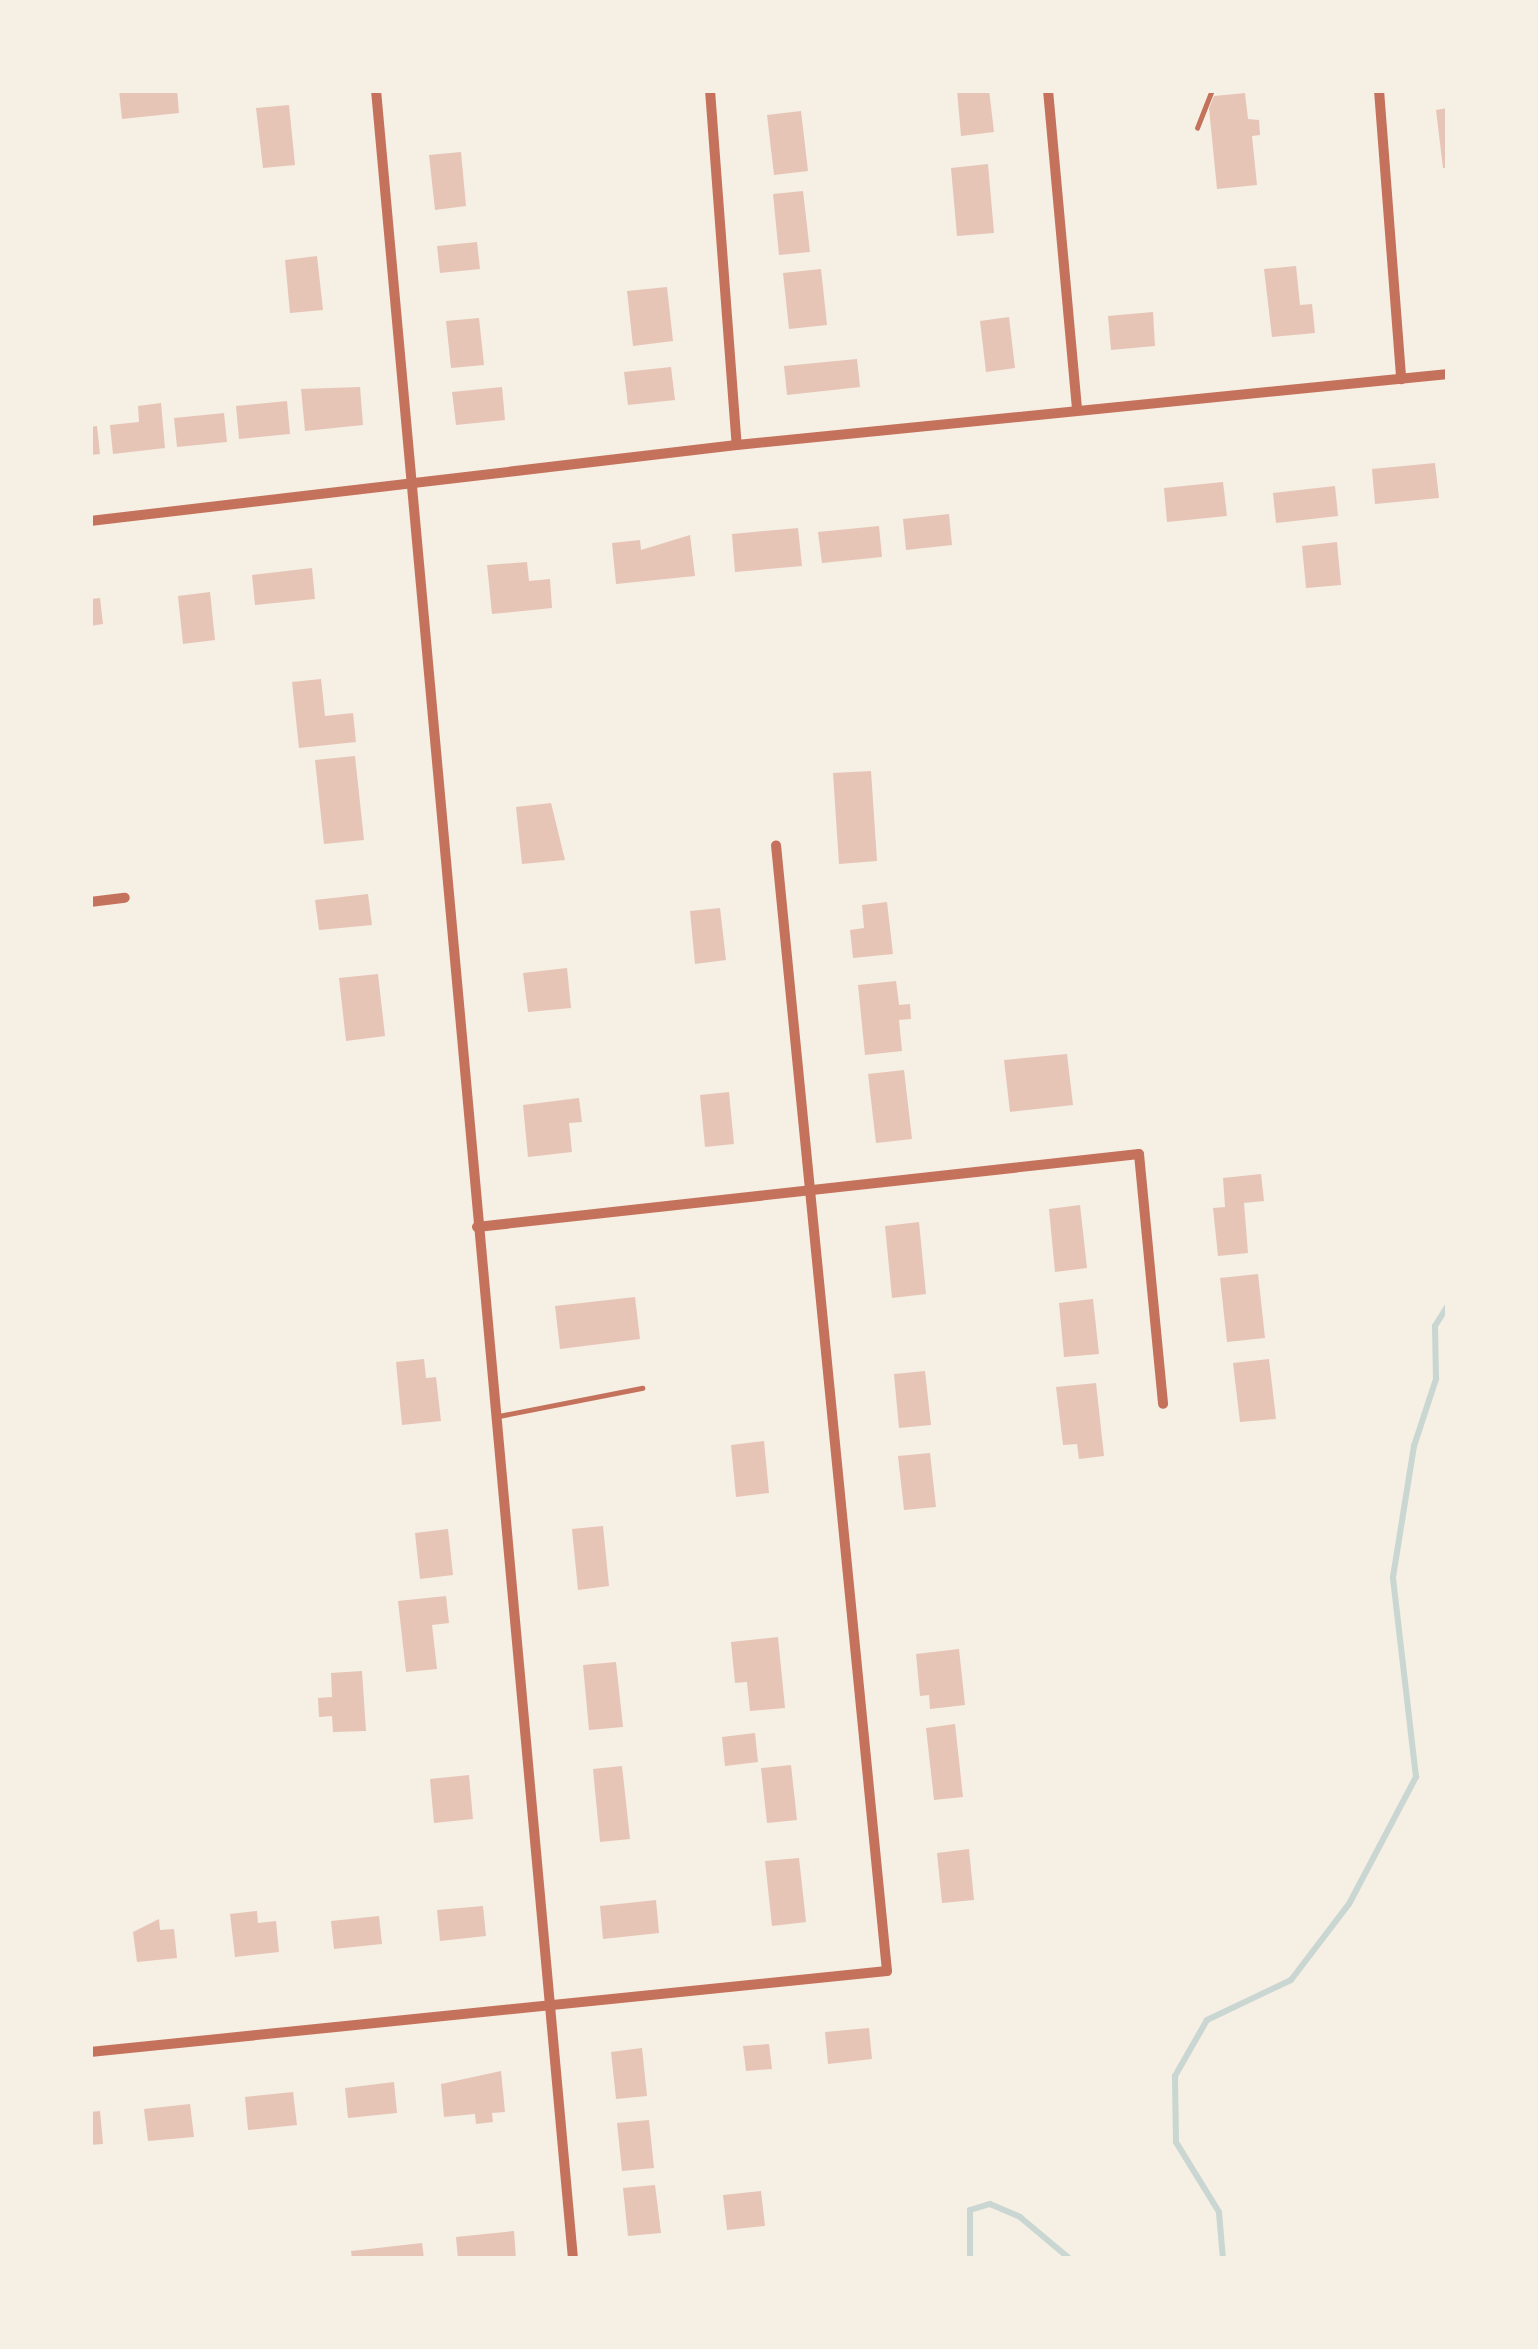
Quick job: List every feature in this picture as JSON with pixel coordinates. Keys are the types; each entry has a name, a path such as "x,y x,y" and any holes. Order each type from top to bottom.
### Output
{"street":[{"path":"376,90 573,2259"},
{"path":"710,90 737,445"},
{"path":"1048,90 1077,408"},
{"path":"1379,90 1400,379"},
{"path":"90,521 1077,408 1448,374"},
{"path":"90,2052 887,1971 776,845"},
{"path":"90,902 125,898"},
{"path":"478,1227 1139,1154 1163,1404"}],"lane":[{"path":"1198,128 1212,90"},
{"path":"493,1417 642,1388"}],"building":[{"path":"119,90 177,90 179,113 122,119"},
{"path":"957,90 989,90 994,132 961,136"},
{"path":"1245,93 1248,119 1259,120 1260,135 1252,136 1257,185 1217,189 1209,108 1214,96"},
{"path":"289,105 295,165 263,168 256,108"},
{"path":"1448,108 1448,168 1443,168 1436,110"},
{"path":"801,111 808,171 774,175 767,115"},
{"path":"461,152 466,206 435,210 429,155"},
{"path":"988,164 994,233 957,236 951,168"},
{"path":"803,191 810,252 779,255 773,194"},
{"path":"477,242 480,269 440,273 437,246"},
{"path":"317,256 323,310 290,313 285,260"},
{"path":"1296,266 1300,305 1312,304 1315,333 1272,337 1264,269"},
{"path":"821,269 827,325 789,329 783,273"},
{"path":"667,287 673,341 633,346 627,291"},
{"path":"1153,312 1155,346 1111,350 1108,316"},
{"path":"1009,317 1015,368 986,372 980,321"},
{"path":"479,318 484,365 451,368 446,321"},
{"path":"857,359 860,387 787,395 784,366"},
{"path":"671,367 675,400 628,405 624,372"},
{"path":"360,387 363,425 305,431 301,389"},
{"path":"502,387 505,420 456,425 452,392"},
{"path":"287,401 290,434 239,439 236,406"},
{"path":"161,403 165,448 113,454 110,425 139,422 138,406"},
{"path":"224,413 227,442 177,447 174,418"},
{"path":"97,426 100,454 90,455 90,427"},
{"path":"1435,463 1439,498 1375,504 1372,469"},
{"path":"1223,482 1227,516 1167,522 1164,488"},
{"path":"1335,486 1338,516 1276,523 1273,493"},
{"path":"949,514 952,545 906,550 903,519"},
{"path":"879,526 882,557 822,563 818,532"},
{"path":"798,528 802,566 735,572 732,534"},
{"path":"690,535 695,576 616,584 612,543 640,540 641,550"},
{"path":"1337,542 1341,585 1306,588 1302,546"},
{"path":"527,562 529,581 550,579 552,608 492,614 487,565"},
{"path":"312,568 315,599 255,605 252,575"},
{"path":"210,592 215,640 183,644 178,596"},
{"path":"100,598 103,624 90,626 90,599"},
{"path":"321,679 325,716 353,713 356,742 299,748 292,682"},
{"path":"355,756 364,840 324,844 315,760"},
{"path":"871,771 877,861 839,864 833,773"},
{"path":"551,803 565,860 522,864 516,807"},
{"path":"368,894 372,925 319,930 315,900"},
{"path":"887,902 893,954 853,958 850,930 864,928 862,905"},
{"path":"720,908 726,960 695,964 690,911"},
{"path":"567,968 571,1008 528,1012 523,973"},
{"path":"378,974 385,1036 346,1041 339,978"},
{"path":"896,981 899,1005 910,1004 911,1019 899,1020 902,1051 865,1055 858,985"},
{"path":"1067,1054 1073,1105 1010,1112 1004,1060"},
{"path":"904,1070 912,1139 876,1143 868,1074"},
{"path":"729,1092 734,1144 705,1147 700,1095"},
{"path":"579,1098 582,1122 569,1123 572,1152 528,1157 523,1105"},
{"path":"1261,1174 1264,1201 1244,1203 1248,1253 1218,1256 1213,1208 1225,1207 1223,1178"},
{"path":"1080,1205 1087,1268 1055,1272 1049,1209"},
{"path":"919,1222 926,1294 892,1298 885,1226"},
{"path":"1258,1274 1265,1338 1227,1342 1220,1278"},
{"path":"635,1297 640,1339 560,1349 555,1306"},
{"path":"1093,1299 1099,1354 1064,1357 1059,1303"},
{"path":"424,1359 426,1378 436,1377 441,1421 402,1425 396,1362"},
{"path":"1269,1359 1276,1419 1240,1422 1233,1363"},
{"path":"925,1371 931,1425 899,1428 894,1374"},
{"path":"1096,1383 1104,1456 1079,1459 1077,1444 1063,1445 1056,1387"},
{"path":"764,1441 769,1493 736,1497 731,1445"},
{"path":"930,1453 936,1507 904,1510 898,1456"},
{"path":"603,1526 609,1586 578,1590 572,1529"},
{"path":"448,1529 453,1575 420,1579 415,1533"},
{"path":"446,1596 449,1623 432,1625 437,1669 406,1672 398,1601"},
{"path":"778,1637 785,1708 750,1711 747,1682 735,1683 731,1642"},
{"path":"959,1649 965,1705 930,1709 929,1695 920,1696 916,1654"},
{"path":"616,1662 623,1727 589,1730 583,1665"},
{"path":"362,1671 366,1731 333,1732 332,1716 319,1717 318,1698 332,1697 331,1673"},
{"path":"955,1724 963,1797 934,1800 926,1728"},
{"path":"755,1733 758,1762 725,1766 722,1737"},
{"path":"791,1765 797,1820 767,1823 761,1768"},
{"path":"622,1766 630,1839 600,1842 593,1769"},
{"path":"469,1775 473,1819 434,1823 430,1779"},
{"path":"969,1849 974,1900 942,1903 937,1853"},
{"path":"799,1858 806,1922 772,1926 765,1861"},
{"path":"656,1900 659,1933 603,1939 600,1906"},
{"path":"483,1906 486,1936 440,1941 437,1910"},
{"path":"257,1911 258,1923 276,1921 279,1952 235,1957 230,1914"},
{"path":"379,1916 382,1944 334,1949 331,1921"},
{"path":"159,1919 160,1930 174,1929 177,1958 137,1962 133,1932"},
{"path":"869,2028 872,2059 828,2064 825,2032"},
{"path":"769,2044 772,2069 746,2071 743,2046"},
{"path":"642,2048 647,2096 616,2099 611,2052"},
{"path":"501,2071 505,2112 492,2113 493,2122 476,2124 475,2114 444,2117 441,2084"},
{"path":"394,2082 397,2113 348,2118 345,2088"},
{"path":"293,2092 297,2125 248,2130 245,2097"},
{"path":"190,2104 194,2137 148,2141 144,2109"},
{"path":"100,2111 103,2144 90,2145 90,2112"},
{"path":"649,2120 654,2168 622,2171 617,2123"},
{"path":"655,2185 661,2233 628,2236 623,2188"},
{"path":"761,2191 765,2226 727,2230 723,2195"},
{"path":"514,2231 516,2259 458,2259 456,2237"},
{"path":"422,2243 424,2259 352,2259 351,2251"}],"waterway":[{"path":"1223,2259 1219,2212 1176,2142 1175,2076 1207,2020 1291,1980 1349,1904 1416,1777 1393,1577 1414,1446 1436,1379 1435,1326 1448,1305"},
{"path":"970,2259 970,2210 990,2204 1020,2217 1070,2259"}]}
